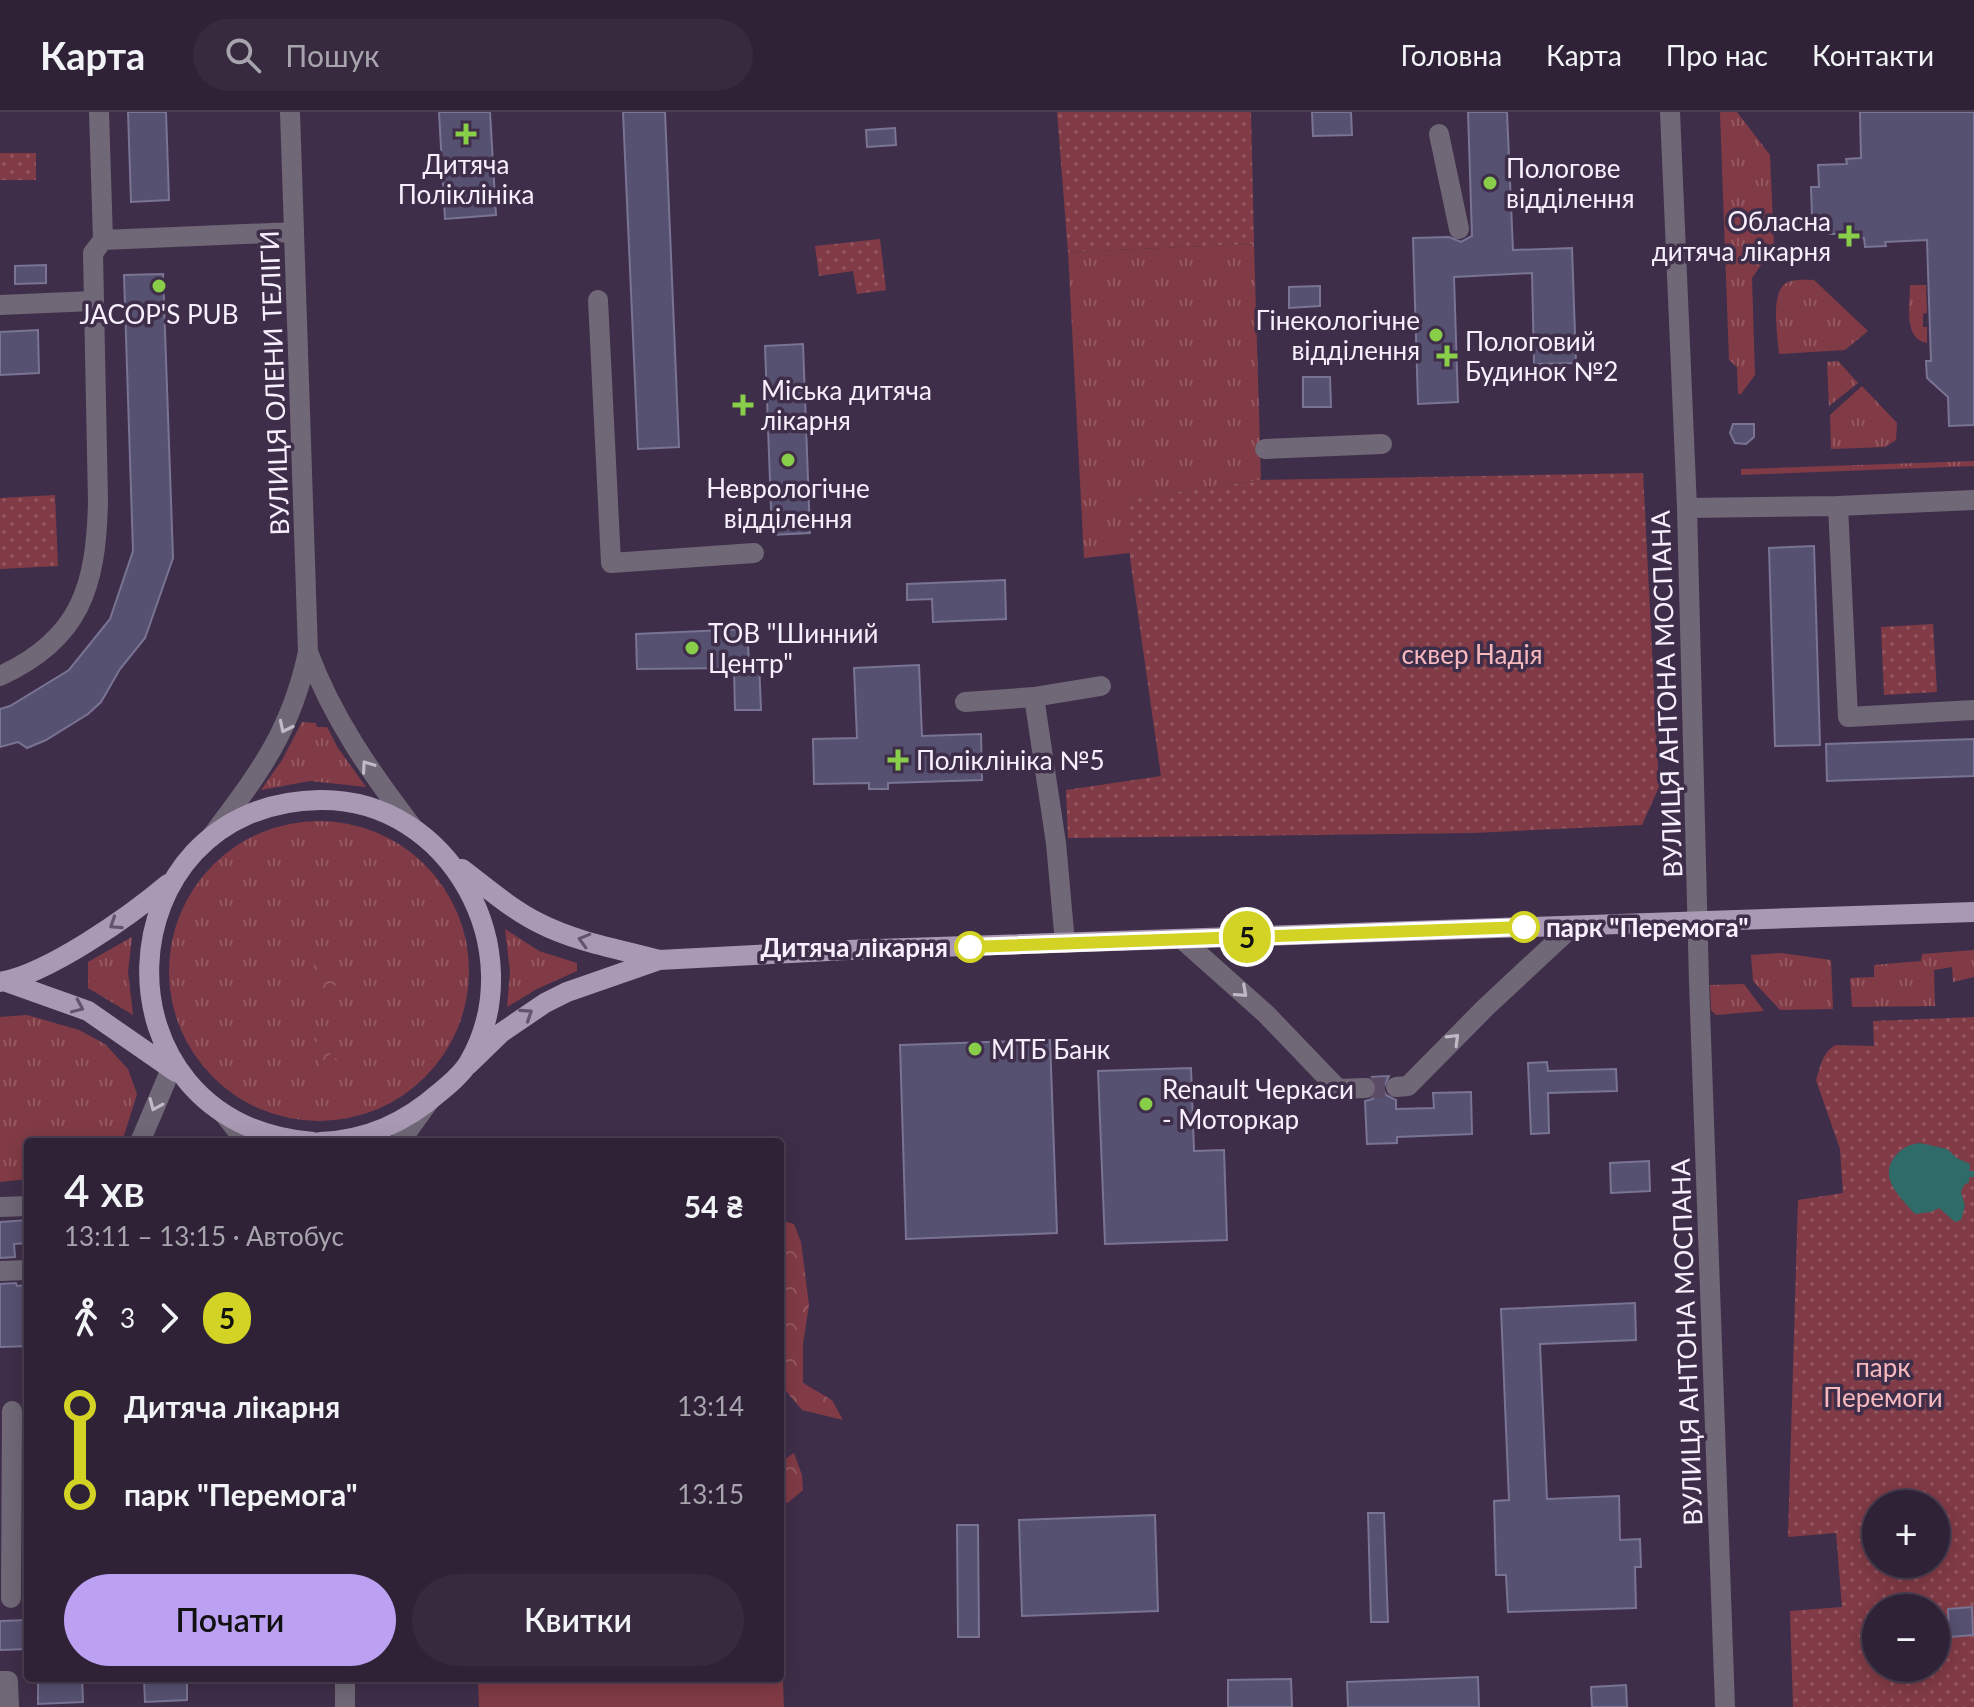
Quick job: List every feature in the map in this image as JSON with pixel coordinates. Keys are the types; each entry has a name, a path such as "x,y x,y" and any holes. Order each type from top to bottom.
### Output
{"main road":[{"path":"2,982 55,959 129,915 177,876 209,840 251,814 286,804 322,800 370,808 414,829 450,861 510,906 540,923 584,940 659,960"},
{"path":"450,861 476,902 489,949 490,985 486,1020 468,1065"},
{"path":"177,876 156,921 148,969 154,1017 168,1051 188,1081"},
{"path":"349,1138 364,1136 409,1117 429,1102 501,1033 545,1003 567,992 659,960 848,950 1974,912"},
{"path":"2,982 88,1011 188,1081 224,1114 268,1135 287,1138"}],"street":[{"path":"0,676 29,661 62,633 80,610 89,578 98,502 93,253 103,240 99,112"},
{"name":"ВУЛИЦЯ ОЛЕНИ ТЕЛІГИ","path":"209,840 277,744 295,705 308,652 290,112"},
{"name":"ВУЛИЦЯ АНТОНА МОСПАНА","path":"1670,112 1687,508 1725,1707"},
{"path":"1439,134 1459,229"},
{"path":"103,240 294,232"},
{"path":"598,300 611,563 754,553"},
{"path":"0,305 93,301"},
{"path":"1265,449 1382,444"},
{"path":"1687,508 1974,500"},
{"path":"1838,506 1848,717 1974,710"},
{"name":"ВУЛИЦЯ ОЛЕНИ ТЕЛІГИ","path":"308,652 326,697 347,736 414,829"},
{"path":"965,702 1034,697 1101,686"},
{"path":"1034,697 1056,843 1065,943"},
{"path":"1396,1087 1408,1086 1486,1007 1573,926"},
{"path":"1183,940 1266,1014 1338,1089 1365,1088"},
{"path":"142,1138 171,1069"},
{"path":"403,1138 429,1102"},
{"path":"224,1114 243,1138"},
{"path":"0,1207 24,1206"},
{"path":"0,1271 24,1270"},
{"path":"11,1598 13,1411"},
{"path":"0,1681 8,1681 9,1707"},
{"path":"345,1682 345,1707"}],"green space":[{"path":"1057,112 1251,112 1254,244 1068,252"},
{"path":"1720,112 1737,112 1770,155 1774,246 1752,278 1755,375 1741,394 1738,394 1737,367 1729,360"},
{"path":"0,153 36,153 36,180 0,180"},
{"path":"880,239 886,290 857,294 853,271 819,276 815,246"},
{"path":"1254,244 1261,480 1130,499 1130,553 1084,558 1068,252"},
{"path":"1814,280 1868,331 1845,350 1779,354 1778,294 1788,282"},
{"path":"1910,285 1926,285 1927,313 1923,314 1923,327 1927,327 1927,343 1919,340 1911,328"},
{"path":"1838,361 1858,383 1829,406 1827,362"},
{"path":"1862,386 1897,423 1896,440 1885,447 1831,449 1830,415"},
{"path":"1974,461 1974,466 1741,475 1741,469"},
{"name":"сквер Надія","path":"1643,473 1659,787 1642,825 1473,833 1068,838 1066,790 1161,776 1130,558 1129,499 1261,480"},
{"path":"55,495 58,566 0,569 0,498"},
{"path":"1933,624 1937,692 1884,695 1881,627"},
{"path":"302,722 327,727 366,787 310,781 261,790 282,760"},
{"path":"319,821 348,824 376,833 402,846 425,865 444,888 457,914 466,942 469,971 466,1000 457,1028 444,1054 425,1077 402,1096 376,1109 348,1118 319,1121 290,1118 262,1109 236,1096 213,1077 194,1054 181,1028 172,1000 169,971 172,942 181,914 194,888 213,865 236,846 262,833 290,824"},
{"path":"505,929 539,951 577,963 577,971 507,1007 510,971"},
{"path":"132,937 128,972 133,1015 88,988 88,962"},
{"path":"1974,950 1974,977 1953,982 1952,967 1934,970 1935,1006 1852,1007 1850,978 1874,977 1874,965 1921,961 1922,954"},
{"path":"1781,953 1831,960 1833,1009 1780,1010 1753,981 1751,955"},
{"path":"315,957 319,957 339,977 328,994 319,987 311,986"},
{"path":"1744,984 1764,1011 1716,1015 1711,1010 1710,985"},
{"path":"27,1015 79,1030 105,1044 128,1069 137,1094 123,1138 24,1138 24,1179 0,1182 0,1017"},
{"name":"парк Перемоги","path":"1974,1017 1974,1707 1793,1707 1790,1611 1842,1607 1836,1533 1788,1537 1798,1200 1843,1193 1840,1149 1816,1080 1824,1056 1836,1045 1874,1046 1873,1021"},
{"path":"316,1036 327,1044 331,1057 342,1060 351,1053 358,1057 358,1062 346,1063 337,1075 326,1077 316,1050"},
{"path":"784,1221 794,1224 801,1242 809,1305 803,1344 803,1383 832,1400 843,1420 802,1410 784,1389"},
{"path":"794,1453 802,1475 803,1490 784,1504 784,1460"},
{"path":"478,1682 783,1682 784,1707 479,1707"}],"shaded area":[{"path":"1920,1143 1947,1149 1970,1164 1969,1182 1961,1192 1965,1206 1961,1220 1955,1222 1939,1208 1915,1214 1892,1186 1891,1162 1905,1148"}],"building":[{"path":"128,112 166,112 169,200 131,202"},
{"path":"439,112 490,112 496,215 445,219"},
{"path":"623,112 665,112 679,447 638,449"},
{"path":"1312,112 1351,112 1352,135 1313,136"},
{"path":"1468,112 1507,112 1513,250 1572,248 1576,363 1534,364 1532,273 1454,277 1458,402 1418,404 1413,238 1449,237 1461,242 1472,236"},
{"path":"1860,112 1974,112 1974,425 1949,426 1948,397 1927,378 1926,361 1931,361 1927,240 1885,242 1886,246 1865,247 1864,238 1838,239 1838,234 1829,234 1828,225 1819,225 1819,216 1812,216 1811,187 1819,187 1818,165 1847,164 1846,159 1861,158"},
{"path":"895,128 896,145 867,147 866,130"},
{"path":"46,265 46,283 15,284 15,266"},
{"path":"163,274 173,558 145,638 120,669 101,702 88,714 46,740 27,748 18,742 0,747 0,709 69,670 110,619 133,551 124,275"},
{"path":"1320,286 1320,306 1289,308 1289,287"},
{"path":"38,330 39,373 0,375 0,332"},
{"name":"Неврологічне відділення","path":"803,344 810,533 772,535 765,346"},
{"path":"1303,377 1330,377 1331,407 1303,407"},
{"path":"1733,424 1754,424 1754,437 1746,444 1735,443 1730,433"},
{"path":"1814,546 1820,745 1775,746 1769,548"},
{"path":"1005,580 1006,619 933,622 932,599 907,600 907,584"},
{"name":"ТОВ \"Шинний Центр\"","path":"747,629 749,661 759,661 761,710 735,710 734,668 637,669 636,634"},
{"name":"Поліклініка №5","path":"919,665 922,736 981,734 982,780 888,783 888,789 869,789 869,783 814,784 813,739 857,738 854,668"},
{"path":"1974,739 1974,776 1827,781 1826,744"},
{"path":"1050,1040 1057,1233 906,1239 900,1045"},
{"path":"1547,1062 1548,1071 1616,1069 1617,1091 1548,1093 1549,1133 1531,1134 1528,1063"},
{"path":"1191,1068 1194,1151 1224,1150 1227,1240 1105,1244 1098,1071"},
{"path":"1389,1076 1383,1089 1386,1095 1396,1100 1396,1109 1434,1108 1433,1093 1471,1092 1472,1134 1397,1137 1397,1143 1367,1144 1365,1101 1373,1099 1378,1088 1372,1077"},
{"path":"1649,1161 1650,1191 1611,1193 1610,1163"},
{"path":"24,1220 24,1243 14,1244 15,1257 0,1258 0,1222"},
{"path":"0,1284 24,1285 24,1346 0,1347"},
{"path":"1635,1303 1636,1340 1540,1344 1547,1499 1619,1496 1620,1540 1640,1539 1641,1567 1635,1567 1636,1608 1508,1612 1506,1575 1496,1575 1494,1501 1509,1500 1501,1309"},
{"path":"1368,1513 1384,1513 1388,1622 1371,1622"},
{"path":"1155,1515 1158,1611 1022,1616 1019,1520"},
{"path":"957,1525 978,1525 979,1637 958,1637"},
{"path":"1972,1607 1973,1635 1950,1637 1950,1609"},
{"path":"24,1620 24,1649 0,1650 0,1621"},
{"path":"1478,1677 1479,1707 1348,1707 1347,1682"},
{"path":"1291,1679 1292,1707 1228,1707 1228,1680"},
{"path":"38,1682 82,1682 83,1702 38,1704"},
{"path":"144,1682 187,1682 187,1700 145,1702"},
{"path":"1626,1685 1627,1707 1592,1707 1591,1687"}],"waterway":[{"path":"1969,1174 1974,1174"}],"tunnel":[{"path":"1365,1088 1396,1087"}],"bus line":[{"name":"5","path":"970,947 1524,927"}],"place":[{"name":"Дитяча Поліклініка","path":"466,134"},
{"name":"Пологове відділення","path":"1490,183"},
{"name":"Обласна дитяча лікарня","path":"1849,236"},
{"name":"JACOP'S PUB","path":"159,286"},
{"name":"Гінекологічне відділення","path":"1436,335"},
{"name":"Пологовий Будинок №2","path":"1447,356"},
{"name":"Міська дитяча лікарня","path":"743,405"},
{"name":"Неврологічне відділення","path":"788,460"},
{"name":"ТОВ \"Шинний Центр\"","path":"692,648"},
{"name":"Поліклініка №5","path":"898,760"},
{"name":"парк \"Перемога\"","path":"1524,927"},
{"name":"Дитяча лікарня","path":"970,947"},
{"name":"МТБ Банк","path":"975,1049"},
{"name":"Renault Черкаси - Моторкар","path":"1146,1104"}]}
